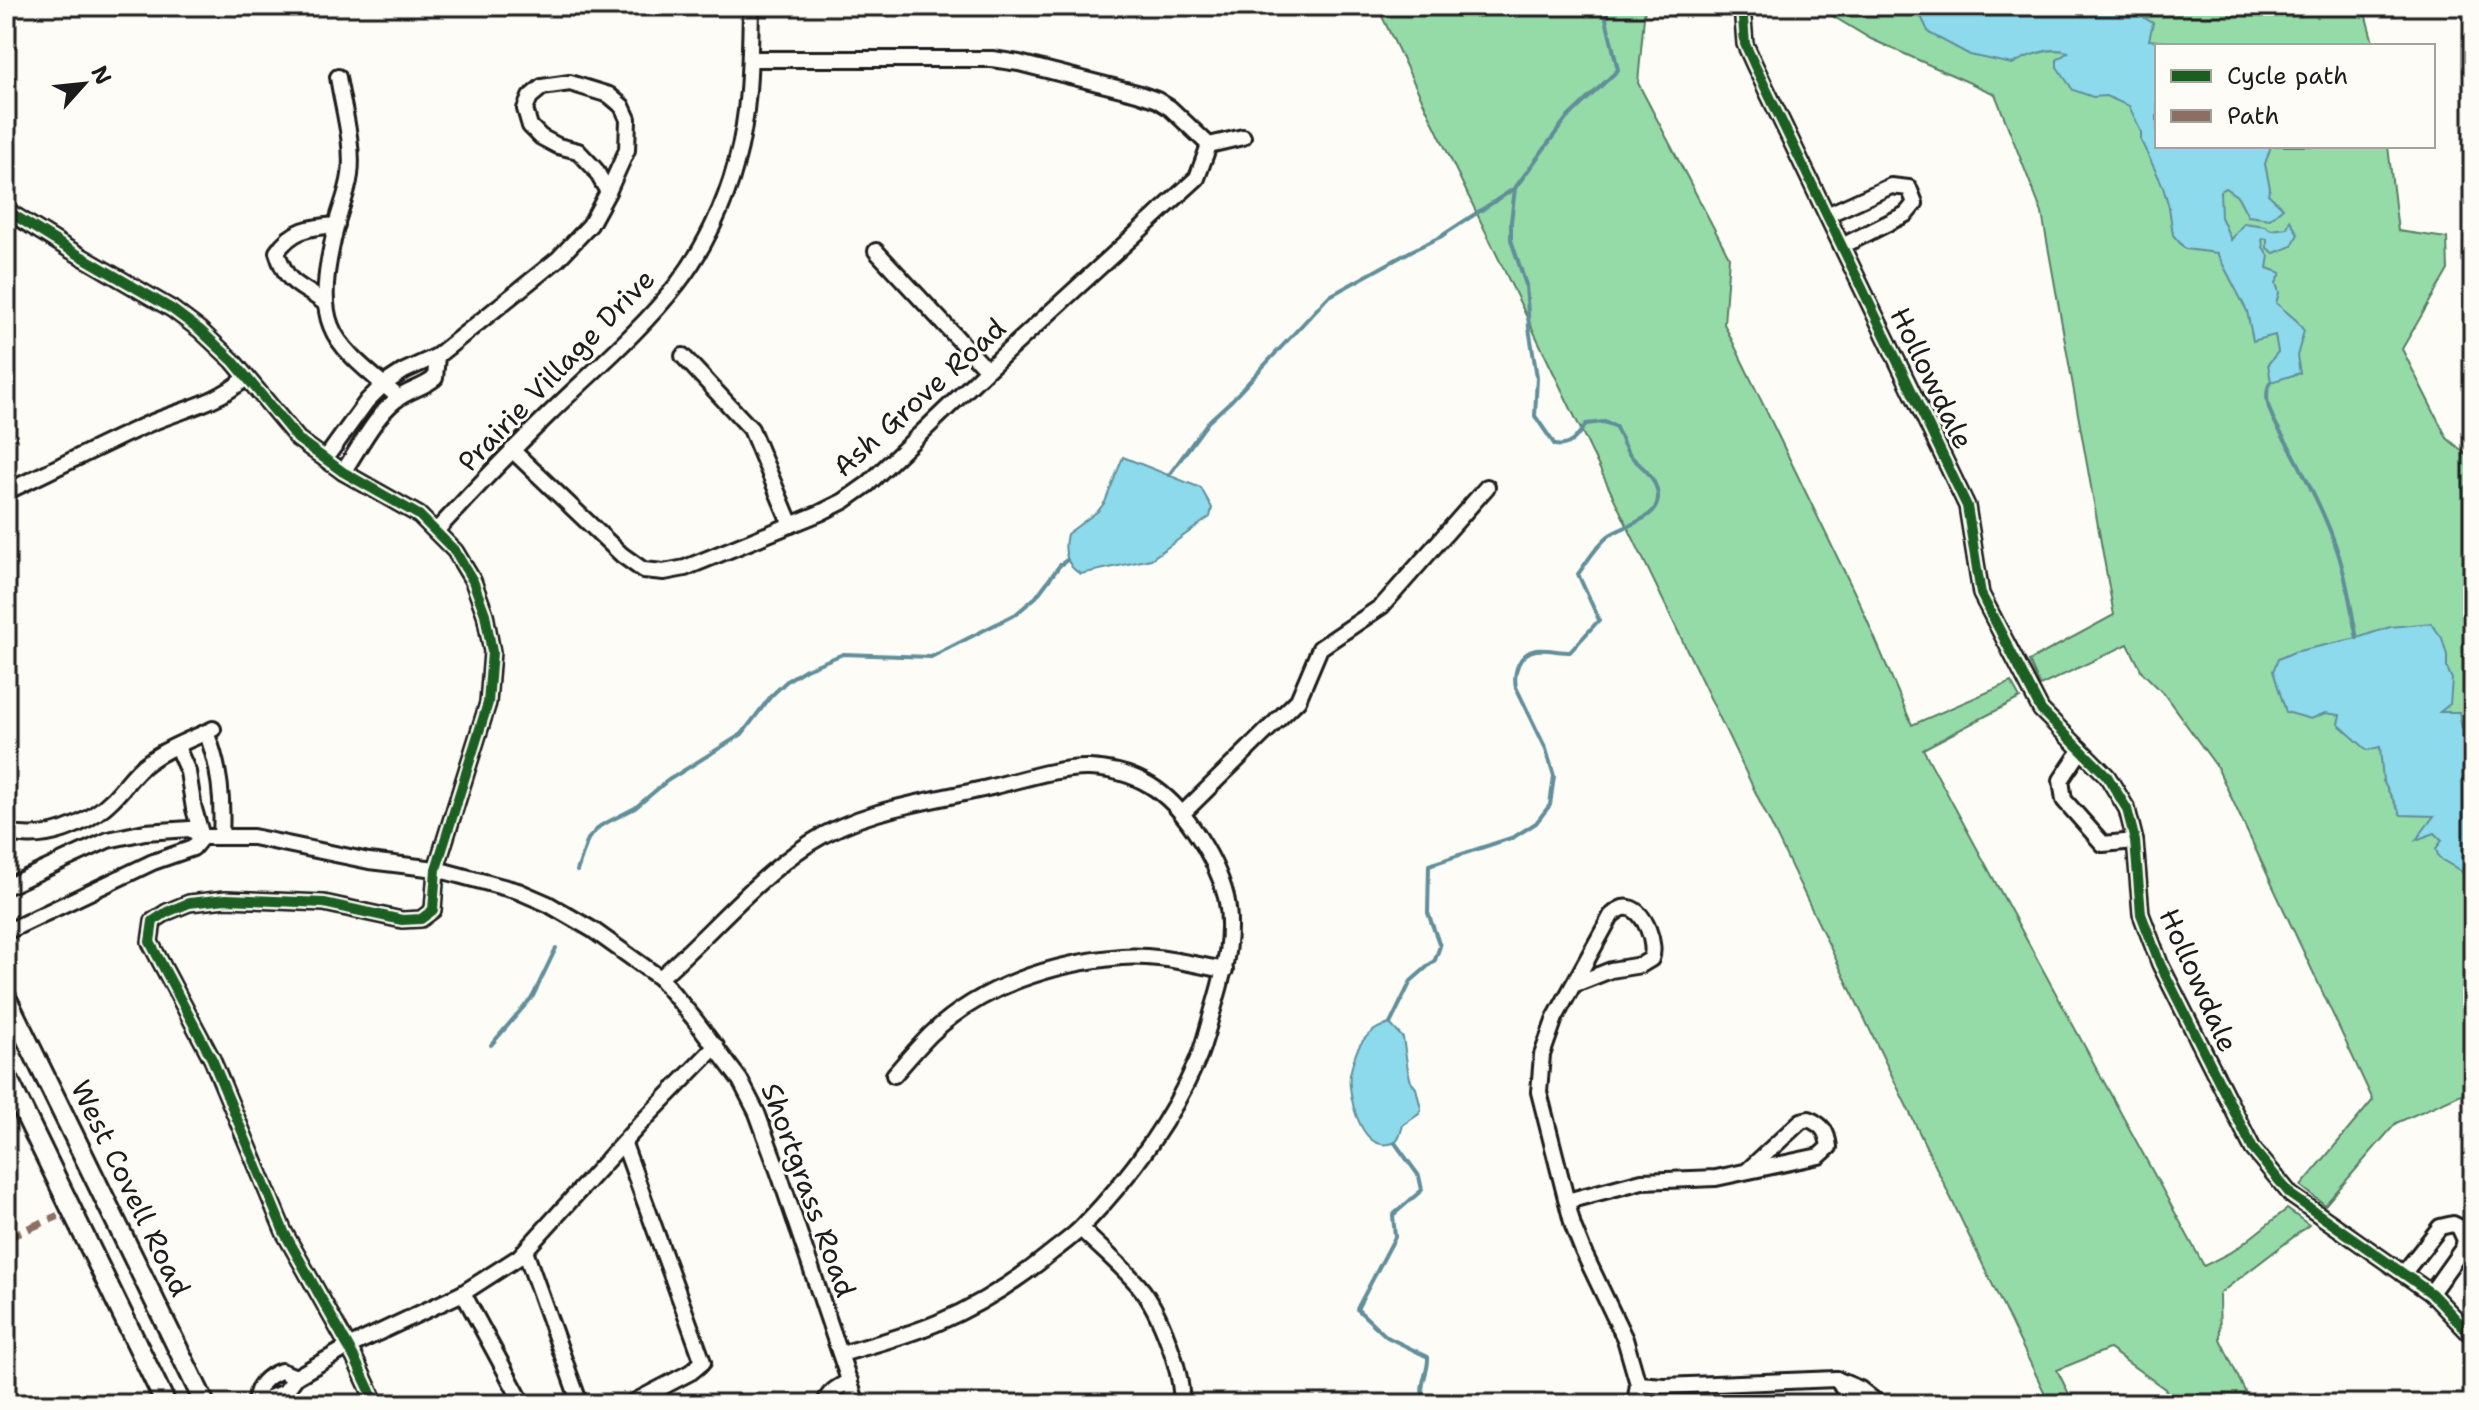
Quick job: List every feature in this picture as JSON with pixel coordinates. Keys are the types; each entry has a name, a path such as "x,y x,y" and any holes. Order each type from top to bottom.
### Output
{"street":[{"name":"Prairie Village Drive","path":"436,531 678,283 699,249 721,206 736,163 744,124 751,6"},
{"name":"Hollowdale","path":"1742,6 1745,44 1967,506 1981,594 2041,710 2107,776 2127,809 2135,841 2141,914 2160,964 2253,1149 2291,1195 2431,1293 2473,1337"},
{"path":"750,59 992,59 1019,63 1157,100 1170,108 1209,145 1243,137"},
{"path":"338,77 351,154 350,178 337,225 326,304 331,327 341,343 398,397"},
{"path":"325,459 384,384 437,356 558,259 590,225 608,192 627,150 628,119 622,106 609,95 570,83 542,87 530,97 525,109 530,126 541,137 558,146 578,151 595,169 608,192"},
{"name":"Ash Grove Road","path":"512,450 622,555 643,570 664,572 685,568 791,525 844,501 868,484 987,370 1197,178 1209,145"},
{"path":"1827,215 1891,186 1909,188 1915,203 1906,214 1842,246"},
{"path":"6,210 172,309 222,351 298,439 343,472 419,515 455,551 473,581 485,614 492,652 488,703 436,869 433,910 421,919 402,920 324,903 226,899 189,903 153,921 150,942 212,1059 284,1232 376,1404"},
{"path":"326,304 312,292 294,286 282,269 277,252 284,241 298,231 337,225"},
{"path":"876,251 987,370"},
{"path":"343,472 398,397 422,388 435,378 437,356"},
{"path":"683,356 751,429 791,525"},
{"path":"6,492 144,426 208,403 246,378"},
{"path":"362,409 378,421"},
{"path":"1183,813 1298,700 1320,648 1382,606 1487,487"},
{"path":"6,832 21,836 41,835 79,823 103,809 148,762 209,730 223,805 221,837"},
{"path":"6,932 153,862 193,848 202,837 192,787 177,747"},
{"path":"2081,750 2061,780 2064,800 2103,844 2135,841"},
{"path":"660,978 773,870 840,826 879,813 1085,768 1114,771 1142,780 1171,800 1183,813 1216,867 1226,897 1229,924 1225,970 1198,1060 1146,1153 1081,1229 1029,1271 939,1322 841,1354"},
{"path":"192,787 220,780"},
{"name":"Shortgrass Road","path":"6,887 108,840 145,832 190,829 202,837 253,837 369,861 436,869 518,891 593,930 660,978 740,1080 757,1113 857,1404"},
{"path":"1573,985 1611,970 1641,965 1651,959 1654,942 1639,914 1629,908 1619,909 1611,916 1573,985 1555,1018 1542,1055 1539,1092 1583,1251 1625,1339 1638,1384 1635,1404"},
{"path":"894,1075 932,1033 960,1012 1002,987 1047,969 1123,957 1225,970"},
{"name":"West Covell Road","path":"6,997 205,1404"},
{"path":"296,1377 281,1371 273,1374 257,1390 253,1402 285,1392 296,1377 348,1347 463,1293 525,1251 716,1046"},
{"path":"6,1075 166,1404"},
{"path":"1567,1201 1642,1181 1716,1178 1819,1156 1829,1147 1827,1132 1809,1119 1801,1121 1747,1171"},
{"path":"624,1144 703,1362 691,1372 630,1404"},
{"path":"2403,1274 2440,1227 2453,1224 2459,1227 2465,1240 2463,1248 2431,1293"},
{"path":"1081,1229 1141,1288 1153,1308 1176,1363 1182,1392 1181,1404"},
{"path":"525,1251 580,1404"},
{"path":"463,1293 523,1404"},
{"path":"1638,1384 1664,1386 1836,1379 1860,1389 1879,1404"},
{"path":"1836,1379 1852,1404"},
{"path":"825,1404 836,1388 850,1381"}],"green space":[{"path":"1377,6 1645,6 1638,83 1729,257 1724,324 1861,606 1912,725 2011,682 2020,698 1923,749 2204,1266 2235,1250 2287,1209 2309,1225 2219,1294 2220,1339 2251,1404 2175,1404 2165,1389 2109,1349 2057,1370 2074,1404 2050,1404"},
{"path":"1816,6 2363,6 2373,44 2155,44 2155,148 2388,148 2398,231 2447,238 2448,270 2402,349 2447,438 2473,460 2473,1094 2468,1091 2396,1123 2325,1205 2301,1186 2373,1100 2217,767 2164,694 2142,672 2128,644 2040,686 2029,661 2114,615 2042,213 1995,94 1871,39"}],"water":[{"path":"1916,6 2124,6 2153,23 2149,40 2169,44 2155,44 2155,148 2270,148 2265,164 2270,188 2268,194 2283,208 2270,219 2248,216 2238,197 2225,188 2220,191 2221,217 2231,240 2244,223 2271,230 2287,228 2290,220 2298,234 2292,246 2274,253 2267,248 2267,239 2262,238 2269,256 2267,268 2281,273 2276,283 2279,293 2276,303 2304,331 2297,356 2300,373 2271,382 2268,364 2278,352 2275,335 2253,341 2247,311 2217,253 2185,249 2173,235 2162,184 2141,141 2141,132 2129,106 2106,96 2093,97 2073,90 2057,67 2057,60 2068,52 2047,51 2012,64 1970,55 1929,33"},
{"path":"1123,457 1201,488 1212,508 1210,517 1151,559 1081,574 1072,567 1067,557 1067,534 1105,502"},
{"path":"2431,623 2442,638 2452,679 2450,704 2440,712 2459,712 2462,729 2473,731 2473,888 2461,871 2439,858 2436,849 2442,840 2435,833 2416,840 2434,816 2401,815 2383,781 2380,747 2367,750 2338,724 2340,715 2325,713 2311,719 2286,712 2273,671 2278,659 2294,652 2390,627"},
{"path":"1390,1024 1403,1038 1411,1082 1416,1088 1421,1109 1419,1114 1403,1125 1395,1142 1380,1144 1372,1140 1360,1125 1353,1105 1350,1079 1357,1050 1364,1040 1373,1031"}],"waterway":[{"path":"1169,475 1208,422 1328,297 1440,237 1515,188 1566,119 1618,70 1606,19 1608,6"},
{"path":"1390,1024 1411,981 1435,960 1440,946 1428,913 1429,865 1514,837 1536,823 1550,805 1554,776 1546,749 1516,687 1518,664 1525,655 1536,650 1570,652 1599,620 1578,574 1606,538 1646,517 1657,504 1654,482 1629,454 1615,426 1604,422 1586,424 1570,443 1555,445 1535,416 1537,377 1526,285 1511,240 1515,188"},
{"path":"2271,382 2267,400 2269,409 2334,540 2357,638"},
{"path":"577,871 588,839 600,826 635,808 667,781 742,734 771,696 788,680 843,654 931,657 1016,614 1036,597 1067,560"},
{"path":"491,1045 533,996 556,948"},
{"path":"1395,1143 1419,1176 1422,1190 1393,1215 1395,1237 1357,1309 1387,1337 1428,1357 1422,1391 1426,1404"}],"marked path":[{"path":"6,1238 58,1216"}],"cycle path":[{"path":"1742,6 1745,44 1967,506 1981,594 2041,710 2107,776 2127,809 2135,841 2141,914 2160,964 2253,1149 2291,1195 2431,1293 2473,1337"},
{"path":"6,210 172,309 200,330 233,361 298,439 343,472 419,515 455,551 473,581 485,614 492,652 488,703 436,869 433,910 421,919 402,920 324,903 226,899 189,903 153,921 150,942 212,1059 284,1232 354,1357 376,1404"}]}
